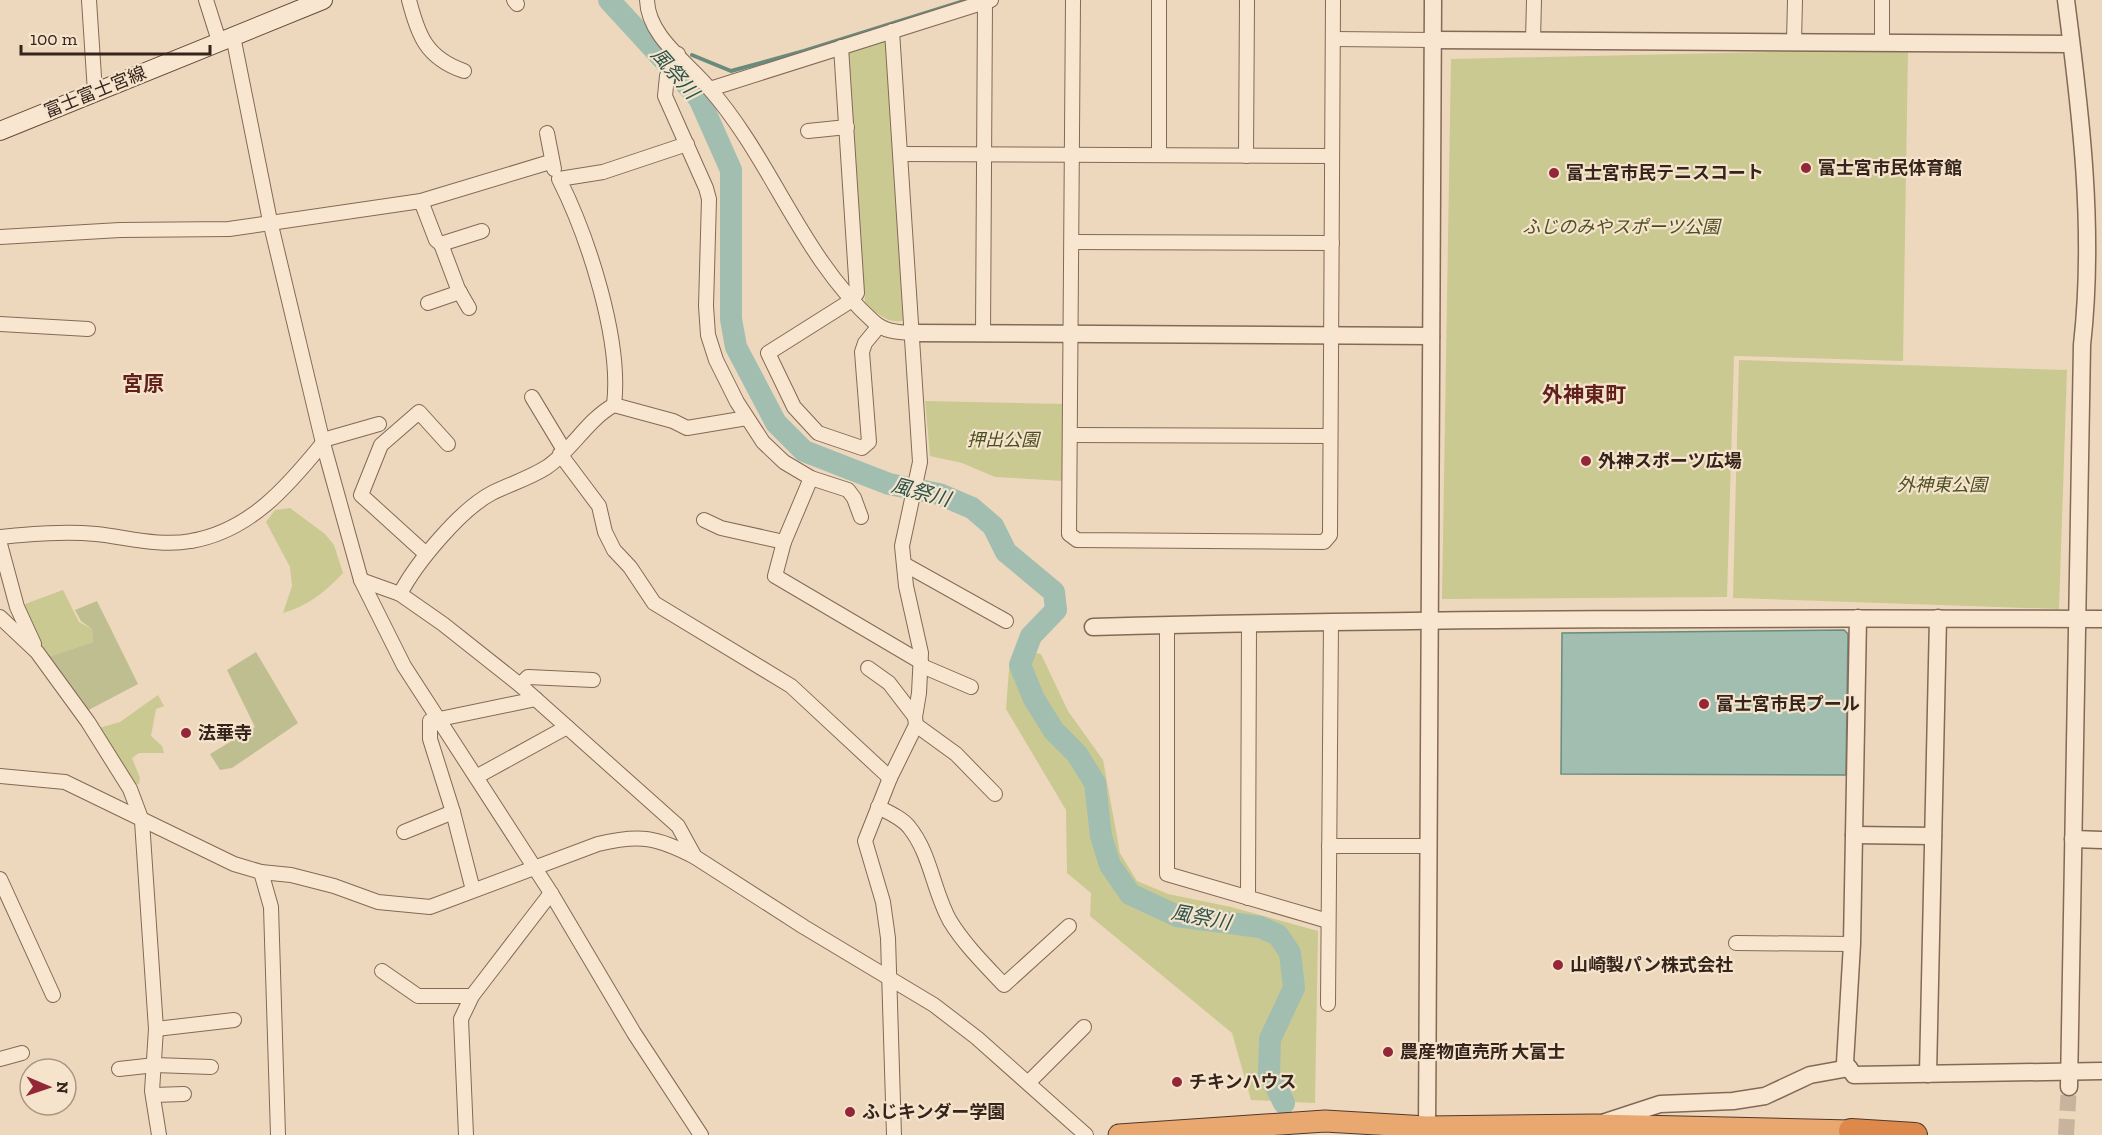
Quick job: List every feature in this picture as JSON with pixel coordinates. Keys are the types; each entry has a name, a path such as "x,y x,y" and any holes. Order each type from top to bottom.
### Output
{"highway":[{"path":"1119,1135 1325,1121 1427,1131"},
{"path":"1368,1135 1595,1125 1915,1135"}],"main road":[{"name":"富士富士宮線","path":"0,131 323,0"}],"street":[{"path":"89,0 95,92"},
{"path":"206,0 226,39 323,441 361,580 404,666 534,867 634,1033 701,1135"},
{"path":"409,0 418,35 430,51 464,71"},
{"path":"647,0 647,14 653,29 710,89 741,130 821,262 852,300 879,326 893,332 912,333 1431,336"},
{"path":"1073,0 1070,534 1077,540 1324,542 1330,536 1333,0"},
{"path":"1159,0 1159,155"},
{"path":"1246,156 1247,0"},
{"path":"1427,1131 1433,0"},
{"path":"1533,40 1534,0"},
{"path":"1794,42 1795,0"},
{"path":"1882,0 1882,43"},
{"path":"2066,0 2095,296 2082,345 2069,1080"},
{"path":"710,89 988,1 984,334"},
{"path":"892,31 902,154 920,462 902,546 922,664 916,721 890,778 866,841 883,902 891,978 894,1135"},
{"path":"1333,39 2072,44"},
{"path":"841,47 857,293 852,300 768,353 794,407 818,433 862,448 868,442 862,352 865,343 879,326"},
{"path":"677,55 666,76 665,96 709,199 708,335 716,360 747,418 763,442 784,462 811,478 848,490 854,498 861,517"},
{"path":"808,131 847,127"},
{"path":"547,133 550,162 573,207 604,307 616,358 614,405"},
{"path":"559,179 603,172 687,144"},
{"path":"902,154 1332,156"},
{"path":"0,237 120,230 205,228 229,230 270,221 421,201 550,162"},
{"path":"421,201 436,240 441,244 460,292 469,308"},
{"path":"441,244 482,231"},
{"path":"1072,242 1332,243"},
{"path":"428,303 460,292"},
{"path":"0,324 87,329"},
{"path":"532,397 562,452 599,506 605,532 614,550 630,567 654,603 791,686 890,778"},
{"path":"400,594 410,573 426,554 478,502 548,467 600,412 614,405 673,421 687,428 747,418"},
{"path":"426,554 361,495 381,445 419,412 448,444"},
{"path":"0,537 94,533 154,541 190,542 217,534 257,512 285,490 323,441 379,424"},
{"path":"1071,435 1330,436"},
{"path":"811,478 784,542 774,576 922,664 971,687"},
{"path":"704,520 721,528 784,542"},
{"path":"0,544 17,607 37,652"},
{"path":"904,564 1006,621"},
{"path":"361,580 400,594 443,624 520,685 678,826 695,857"},
{"path":"0,617 37,652 88,722 130,789 142,821 156,1029 153,1095 159,1135"},
{"path":"1858,618 1852,944 1845,1063 1854,1075 1928,1074 2069,1080 2102,1071"},
{"path":"1928,1074 1938,618"},
{"path":"1094,627 1429,621 2102,619"},
{"path":"1328,1004 1331,622"},
{"path":"1248,898 1249,623"},
{"path":"1167,625 1167,874 1328,921"},
{"path":"868,668 890,683 916,721 956,754 995,794"},
{"path":"520,685 528,677 593,680"},
{"path":"473,890 453,812 430,740 430,721 536,699"},
{"path":"476,777 567,727"},
{"path":"0,776 65,782 234,864 261,872 301,877 378,902 414,906 430,907 598,844 625,837 646,837 664,841 695,857 804,927 934,1005 1029,1082 1086,1135"},
{"path":"878,807 908,825 924,850 938,898 951,922 976,955 1004,985 1069,926"},
{"path":"404,832 453,812"},
{"path":"1854,835 1933,836"},
{"path":"2073,839 2102,840"},
{"path":"1329,846 1428,846"},
{"path":"261,872 271,907 278,1135"},
{"path":"1,885 53,995"},
{"path":"466,1135 461,1019 472,996 550,893"},
{"path":"1736,943 1852,944"},
{"path":"382,971 418,996 472,996"},
{"path":"156,1029 234,1020"},
{"path":"1029,1082 1084,1027"},
{"path":"0,1059 22,1053"},
{"path":"119,1069 155,1065 211,1067"},
{"path":"1595,1125 1660,1104 1733,1101 1765,1096 1810,1075 1849,1068"},
{"path":"153,1095 184,1094"}],"green space":[{"path":"887,40 906,320 900,321 884,318 865,303 848,52"},
{"name":"ふじのみやスポーツ公園","path":"1908,49 1903,361 1734,356 1727,597 1442,599 1451,59"},
{"name":"外神東公園","path":"1739,360 2067,370 2059,609 1733,598"},
{"name":"押出公園","path":"925,401 1066,404 1063,481 995,477 962,463 930,456"},
{"path":"290,508 325,534 334,545 343,573 316,598 283,613 292,586 290,567 266,522 275,510"},
{"path":"63,590 79,622 92,629 93,642 42,659 17,607"},
{"path":"1017,650 1041,654 1068,711 1103,760 1120,853 1137,881 1168,894 1231,907 1318,931 1315,1103 1251,1100 1232,1033 1090,916 1091,893 1067,873 1066,810 1006,709 1009,670"},
{"path":"158,695 164,706 156,709 151,736 162,746 164,753 139,753 132,758 140,778 139,784 128,786 99,728 120,722"}],"shaded area":[{"path":"97,601 138,684 83,713 42,659 93,642 92,629 81,621 75,610"},
{"name":"富士宮市民プール","path":"1844,630 1848,634 1846,775 1561,774 1562,633"},
{"path":"256,652 298,723 232,768 220,770 210,754 255,727 227,670"}],"waterway":[{"name":"風祭川","path":"609,0 699,98 731,170 731,319 736,347 776,423 804,451 889,484 939,494 972,508 993,526 1006,552 1054,592 1056,610 1031,636 1020,665 1034,699 1054,731 1077,754 1095,783 1101,836 1110,865 1130,894 1177,916 1260,927 1278,935 1290,953 1294,988 1270,1039 1269,1073 1284,1103"},
{"path":"692,55 731,71 804,51 967,0"},
{"path":"653,50 667,52"}],"tunnel":[{"path":"2066,1135 2069,1087"}],"place":[{"name":"富士宮市民体育館","path":"1806,168"},
{"name":"富士宮市民テニスコート","path":"1554,173"},
{"name":"外神スポーツ広場","path":"1586,461"},
{"name":"富士宮市民プール","path":"1704,704"},
{"name":"法華寺","path":"186,733"},
{"name":"山崎製パン株式会社","path":"1558,965"},
{"name":"農産物直売所 大富士","path":"1388,1052"},
{"name":"チキンハウス","path":"1177,1082"},
{"name":"ふじキンダー学園","path":"850,1112"}],"district":[{"name":"宮原","path":"143,384"},
{"name":"外神東町","path":"1584,395"}]}
